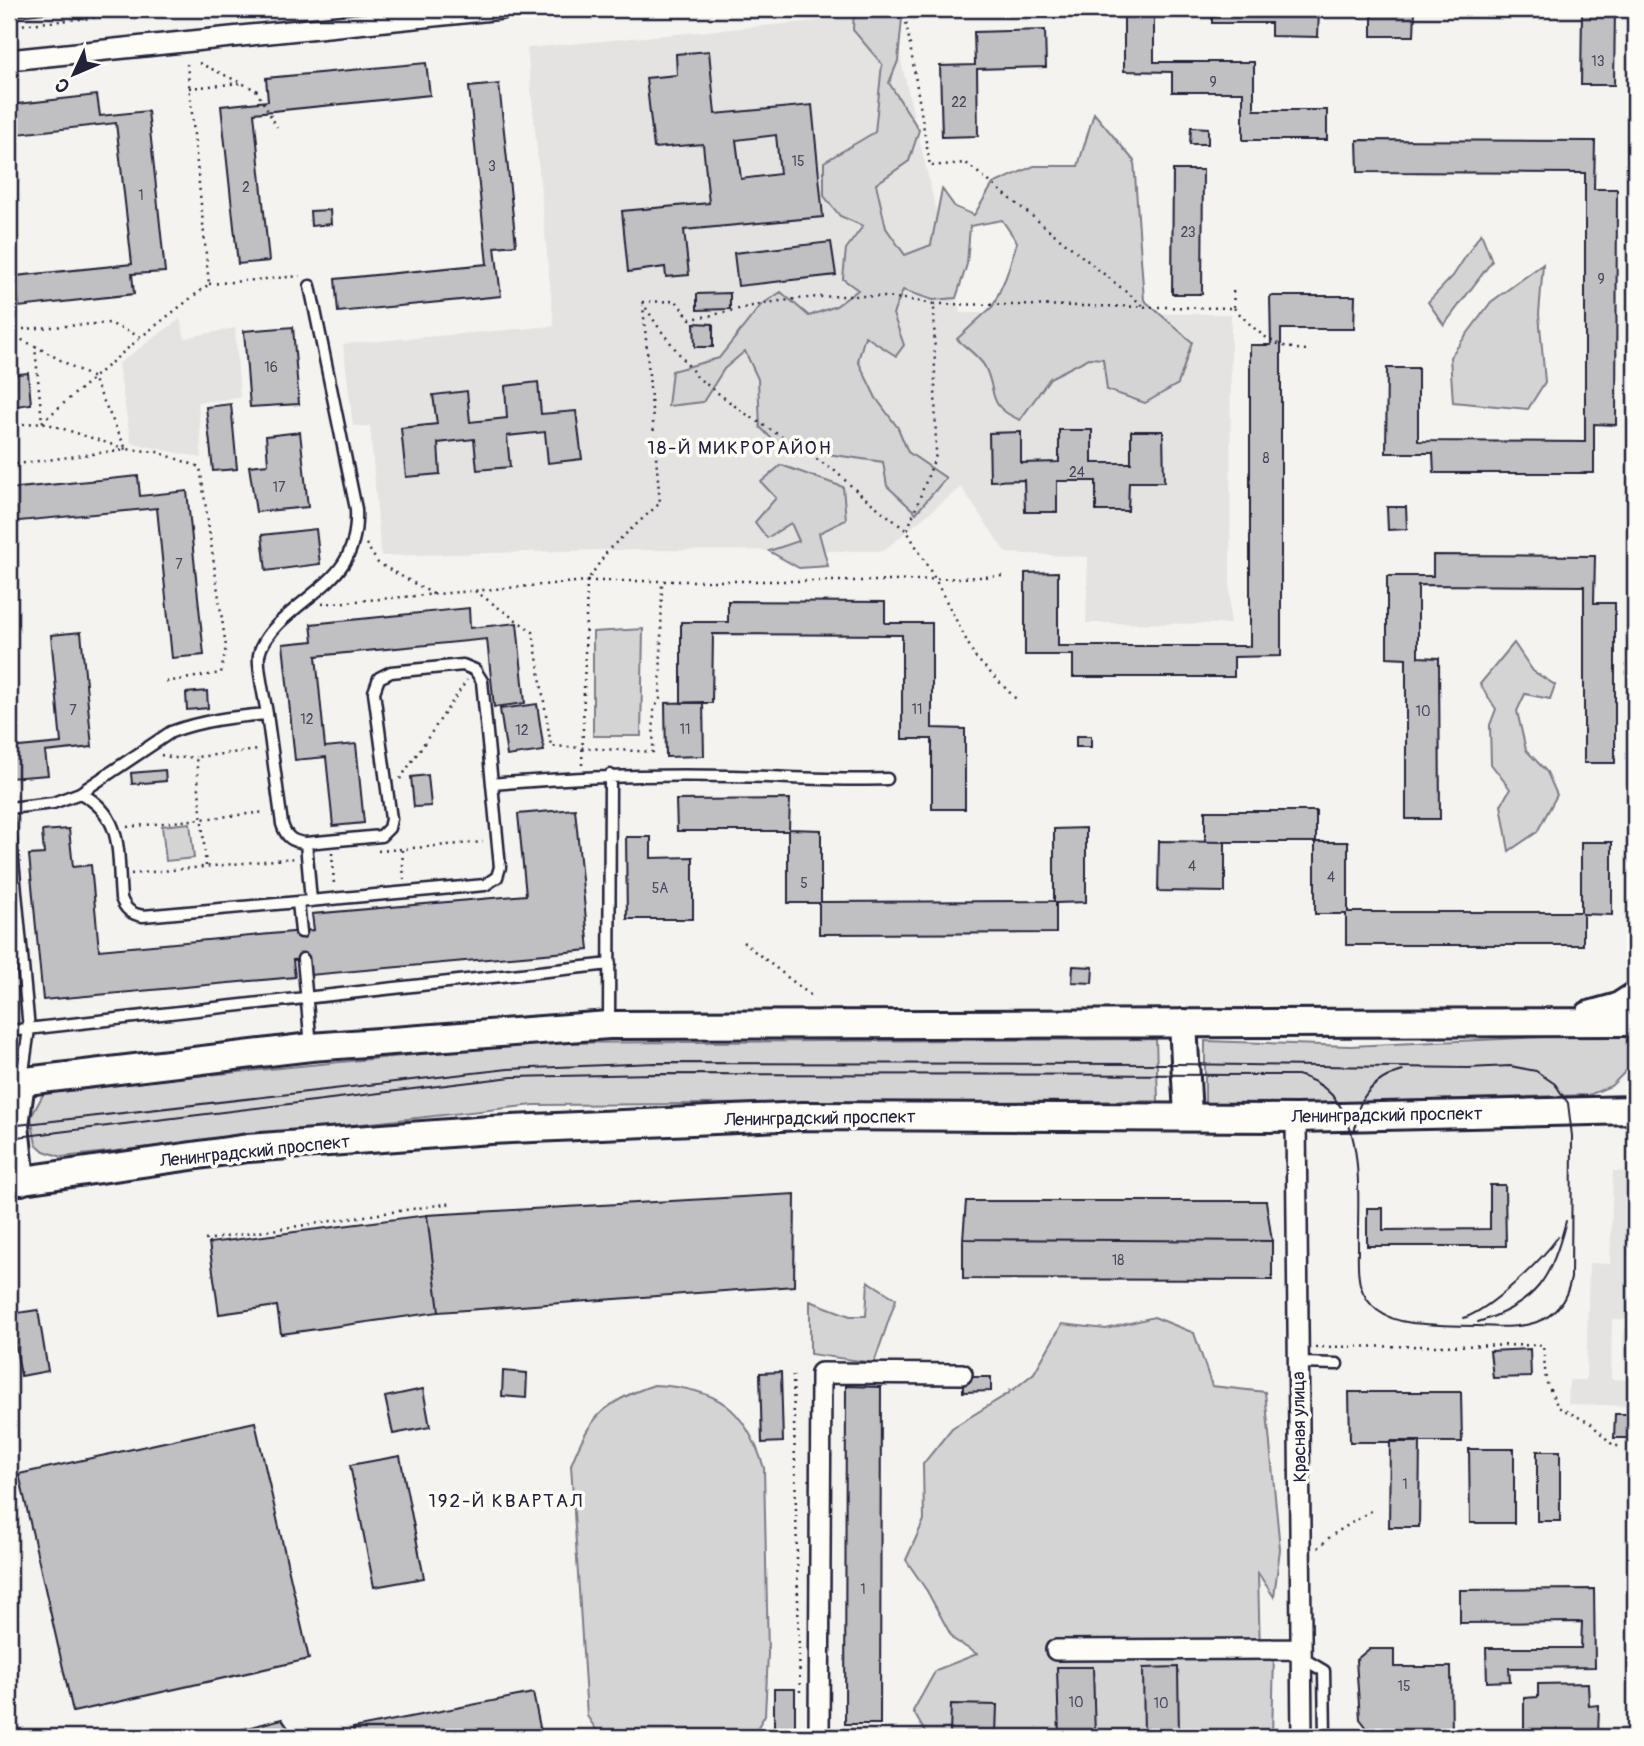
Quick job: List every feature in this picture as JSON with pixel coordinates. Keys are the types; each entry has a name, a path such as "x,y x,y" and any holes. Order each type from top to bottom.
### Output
{"main road":[{"path":"1553,1023 1613,1009 1635,996"},
{"path":"15,1181 15,1083 312,1047 609,1025 1635,1022"},
{"path":"1183,1023 1188,1116"},
{"name":"Ленинградский проспект","path":"15,1181 248,1148 491,1130 803,1116 1296,1118 1635,1110"}],"street":[{"path":"9,60 502,9"},
{"name":"Красная улица","path":"1296,1118 1302,1737"},
{"path":"819,1737 821,1373 962,1374"},
{"path":"1056,1650 1301,1653"}],"lane":[{"path":"80,793 96,801 114,829 121,898 124,906 135,915 485,885 497,877 500,867 482,681 475,670 463,665 391,672 379,678 374,692 391,819 385,833 381,836 306,843 296,842 284,832 258,656 274,628 343,567 352,549 357,529 356,509 309,280"},
{"path":"9,808 53,803 80,793 171,732 187,726 213,719 267,714"},
{"path":"492,784 610,775 732,776 842,781 887,779"},
{"path":"609,1025 610,775"},
{"path":"9,819 29,1029 15,1083"},
{"path":"306,843 312,901"},
{"path":"298,902 301,932"},
{"path":"303,959 312,1047"},
{"path":"9,1031 610,964"},
{"path":"1298,1363 1337,1364"},
{"path":"1301,1653 1324,1671 1325,1737"}],"path":[{"path":"9,26 181,9"},
{"path":"904,9 930,166 966,163 1145,307"},
{"path":"199,63 256,90 277,127"},
{"path":"187,64 209,284"},
{"path":"189,88 242,83"},
{"path":"42,422 141,337 209,284 309,280"},
{"path":"1233,289 1234,308 1261,337 1291,349 1308,350"},
{"path":"642,302 676,301 690,319 722,315 772,302 836,295 905,298 934,304 1234,308"},
{"path":"642,302 698,378 743,412 835,471 859,494 907,531 975,657 1018,701"},
{"path":"582,776 587,581 609,549 660,503 642,302"},
{"path":"907,531 936,455 934,304"},
{"path":"9,332 109,323 141,337"},
{"path":"9,332 93,378 126,449"},
{"path":"35,346 42,422"},
{"path":"9,426 42,422 126,449 157,452 200,467 226,647 221,673 165,682"},
{"path":"9,465 126,449"},
{"path":"357,529 378,563 435,595"},
{"path":"297,606 587,581 935,579 1003,576"},
{"path":"475,591 533,632 551,746 653,752 654,708 660,700 663,580"},
{"path":"388,796 475,670"},
{"path":"142,751 174,758 271,749"},
{"path":"196,757 206,866"},
{"path":"114,829 201,817 280,811"},
{"path":"332,841 335,899"},
{"path":"402,849 405,892"},
{"path":"743,942 814,998"},
{"path":"205,1240 452,1203"},
{"path":"1311,1347 1544,1345 1545,1381 1558,1407 1590,1423 1614,1446 1621,1446"},
{"path":"793,1375 800,1696"},
{"path":"1301,1565 1332,1535 1371,1511"}],"shaded area":[{"path":"854,9 868,9 902,18 898,61 889,83 919,130 909,161 876,184 886,228 905,255 931,245 942,189 955,207 974,215 993,184 1034,166 1078,166 1094,113 1134,161 1144,300 1192,342 1178,384 1145,403 1107,390 1103,359 1089,358 1050,378 1020,420 997,403 983,363 957,339 993,306 1017,242 1002,220 970,226 967,264 956,298 933,300 903,290 893,314 904,345 896,356 865,336 858,361 876,398 898,428 908,452 946,478 916,513 887,486 883,462 813,452 775,442 760,427 758,379 745,351 724,369 703,402 668,406 672,371 719,358 761,305 781,292 809,316 836,306 858,290 843,279 846,249 863,226 840,216 824,196 824,162 875,132 882,64 853,30"},
{"path":"890,14 960,313 1231,314 1230,624 1086,623 1088,557 1006,553 961,487 883,551 600,550 381,556 370,426 353,426 343,344 554,326 527,48"},
{"path":"1481,233 1492,261 1444,325 1428,302 1453,276"},
{"path":"1543,264 1539,314 1545,382 1528,409 1453,402 1450,357 1491,302"},
{"path":"180,319 185,338 235,328 240,398 198,402 202,458 131,443 118,364"},
{"path":"781,465 843,487 846,520 819,533 828,566 799,568 769,551 799,541 791,523 767,538 755,522 776,498 761,482"},
{"path":"643,629 641,736 593,736 593,632"},
{"path":"1514,643 1533,671 1555,685 1550,699 1525,694 1517,711 1526,750 1547,772 1557,795 1537,832 1509,851 1501,805 1510,789 1491,764 1490,725 1496,709 1480,684"},
{"path":"190,823 194,858 166,861 162,826"},
{"path":"1631,1033 1630,1067 1611,1086 1589,1095 1205,1107 1205,1041 1350,1046"},
{"path":"1156,1039 1158,1101 534,1105 62,1157 44,1151 36,1144 31,1117 45,1091 535,1043"},
{"path":"1613,1171 1635,1172 1635,1316 1629,1319 1612,1319 1611,1379 1635,1380 1635,1406 1568,1404 1569,1380 1586,1380 1589,1263 1610,1264"},
{"path":"868,1281 896,1299 874,1363 810,1354 810,1301 850,1316 866,1316"},
{"path":"1154,1317 1194,1333 1212,1386 1265,1392 1280,1549 1274,1597 1258,1573 1260,1654 1274,1655 1272,1737 977,1737 968,1729 956,1737 928,1737 913,1711 936,1670 977,1654 953,1639 927,1591 906,1560 924,1520 923,1464 952,1428 1009,1393 1034,1373 1062,1324 1106,1329"},
{"path":"1635,1324 1635,1360 1623,1360 1624,1329"},
{"path":"654,1385 695,1391 726,1405 748,1430 764,1468 768,1654 765,1715 752,1737 601,1737 587,1716 571,1465 585,1434 601,1413 623,1398"}],"building":[{"path":"9,9 80,9 9,17"},
{"path":"1124,9 1154,9 1154,62 1254,62 1254,110 1327,110 1327,140 1243,140 1243,92 1172,92 1172,72 1124,71"},
{"path":"1212,9 1319,9 1318,37 1271,36 1271,23 1212,23"},
{"path":"1372,9 1615,9 1614,85 1581,85 1582,12 1415,11 1414,36 1372,36"},
{"path":"1045,30 1046,67 977,69 978,136 942,137 940,66 975,65 974,32"},
{"path":"709,51 715,114 812,105 823,217 684,230 689,275 666,277 665,267 628,272 622,211 709,203 703,144 654,148 646,78 677,75 676,54","holes":["776,135 780,174 741,179 736,140"]},
{"path":"426,63 430,95 254,113 269,261 238,264 221,106 268,101 266,78"},
{"path":"499,84 516,245 495,247 501,296 338,312 335,279 487,264 469,87"},
{"path":"97,95 100,116 148,111 165,272 132,274 134,294 19,307 16,276 132,264 116,123 9,135 9,105"},
{"path":"1191,127 1208,128 1208,144 1190,144"},
{"path":"1357,140 1595,141 1594,189 1617,189 1616,425 1594,424 1594,473 1434,473 1433,453 1386,453 1387,368 1418,368 1418,441 1585,442 1585,173 1358,172"},
{"path":"1173,170 1203,170 1202,294 1172,294"},
{"path":"330,210 331,224 311,226 310,211"},
{"path":"831,242 836,275 738,286 734,253"},
{"path":"730,293 730,309 697,310 697,294"},
{"path":"1270,296 1355,296 1354,329 1281,329 1281,656 1234,657 1234,677 1073,677 1073,655 1025,655 1025,573 1058,572 1058,646 1250,646 1250,345 1271,345"},
{"path":"694,323 713,324 713,347 695,347"},
{"path":"293,327 299,404 250,407 244,331"},
{"path":"28,373 31,404 9,407 9,375"},
{"path":"538,382 541,414 576,411 582,459 548,463 545,432 507,436 510,467 477,470 474,439 438,443 440,474 406,477 401,428 437,424 433,395 467,391 470,422 507,418 505,386"},
{"path":"231,404 237,469 213,471 206,407"},
{"path":"1059,430 1092,430 1092,463 1131,463 1131,431 1163,431 1164,482 1129,482 1128,511 1096,511 1096,481 1057,481 1057,512 1025,512 1024,480 990,481 989,433 1021,432 1021,463 1059,462"},
{"path":"300,432 308,507 256,512 249,466 268,464 266,436"},
{"path":"138,476 140,496 187,491 204,655 172,658 157,508 9,522 9,489"},
{"path":"1387,507 1406,507 1407,529 1388,530"},
{"path":"316,529 320,564 266,571 262,535"},
{"path":"1433,555 1595,556 1594,603 1615,603 1615,763 1584,763 1584,586 1418,585 1418,657 1439,658 1440,819 1406,819 1406,658 1387,657 1387,576 1433,576"},
{"path":"728,601 885,602 885,623 932,623 932,728 965,729 965,809 932,809 932,739 902,739 902,635 713,634 712,703 681,703 681,622 728,622"},
{"path":"469,608 470,628 517,623 525,703 494,707 487,639 316,656 325,747 356,744 364,823 333,826 326,757 295,760 283,644 313,641 311,624"},
{"path":"81,632 92,747 45,752 48,775 9,778 9,748 61,743 51,635"},
{"path":"207,691 208,708 187,710 186,693"},
{"path":"703,702 704,756 666,757 665,703"},
{"path":"537,704 544,751 507,756 500,709"},
{"path":"1076,736 1091,736 1091,747 1076,747"},
{"path":"165,770 166,781 132,784 131,773"},
{"path":"428,775 431,806 414,807 411,777"},
{"path":"790,799 789,829 821,830 821,902 1054,901 1054,829 1086,828 1086,902 1056,903 1056,933 819,934 819,903 788,903 788,831 677,831 676,800"},
{"path":"575,809 589,950 310,975 308,959 293,960 295,977 43,1000 29,855 44,854 42,831 69,829 73,867 91,865 99,950 314,930 312,914 526,895 518,814"},
{"path":"1205,811 1316,811 1316,842 1348,842 1348,912 1581,912 1581,842 1612,842 1612,915 1583,914 1583,945 1346,945 1346,914 1315,914 1315,842 1205,842"},
{"path":"626,837 651,837 651,858 693,857 693,919 627,919"},
{"path":"1159,841 1225,842 1225,892 1158,891"},
{"path":"1073,966 1093,967 1092,983 1072,982"},
{"path":"1490,1185 1505,1185 1506,1246 1367,1246 1367,1208 1383,1208 1383,1230 1490,1229"},
{"path":"795,1194 794,1286 439,1312 427,1215"},
{"path":"966,1201 1266,1201 1272,1241 963,1239"},
{"path":"427,1215 439,1312 281,1334 277,1306 219,1314 209,1243"},
{"path":"963,1239 1272,1241 1272,1280 963,1279"},
{"path":"38,1310 48,1371 21,1376 10,1314"},
{"path":"1530,1349 1531,1377 1493,1378 1490,1351"},
{"path":"503,1371 527,1373 526,1398 502,1396"},
{"path":"781,1372 783,1442 762,1443 760,1373"},
{"path":"963,1377 991,1377 991,1391 963,1392"},
{"path":"846,1386 881,1387 880,1724 845,1724"},
{"path":"423,1389 430,1427 393,1434 385,1397"},
{"path":"1349,1392 1461,1392 1462,1442 1350,1442"},
{"path":"1615,1414 1635,1414 1635,1438 1614,1438"},
{"path":"255,1422 309,1659 73,1712 19,1474"},
{"path":"1390,1441 1420,1441 1419,1527 1389,1527"},
{"path":"1469,1449 1514,1449 1514,1523 1470,1523"},
{"path":"1537,1451 1560,1451 1560,1521 1537,1521"},
{"path":"400,1456 424,1578 374,1587 350,1465"},
{"path":"1628,1457 1635,1457 1635,1495 1633,1495"},
{"path":"1594,1589 1595,1667 1509,1668 1510,1681 1487,1682 1486,1648 1581,1648 1582,1622 1460,1623 1460,1590"},
{"path":"1369,1649 1394,1649 1394,1667 1451,1667 1452,1737 1379,1737 1367,1728 1360,1719 1356,1660"},
{"path":"1057,1667 1093,1667 1095,1737 1059,1737"},
{"path":"1178,1667 1179,1737 1144,1737 1143,1668"},
{"path":"1588,1683 1589,1706 1599,1705 1598,1737 1524,1737 1524,1698 1538,1697 1538,1684"},
{"path":"774,1689 795,1689 795,1737 774,1737"},
{"path":"533,1693 542,1737 354,1737 353,1728"},
{"path":"951,1704 997,1705 996,1735 950,1733"},
{"path":"282,1719 289,1729 290,1737 220,1737 220,1735"}],"tram line":[{"path":"9,1126 508,1069 655,1063 1178,1064 1468,1068 1510,1066 1536,1071 1555,1084 1568,1103 1572,1136 1571,1278 1566,1295 1558,1308 1548,1317 1523,1325 1493,1327 1412,1323 1387,1316 1373,1307 1363,1293 1359,1279 1358,1172 1348,1122 1337,1101 1321,1085 1297,1075 653,1074 512,1077 9,1138"},
{"path":"1355,1131 1358,1110 1367,1092 1382,1079 1403,1071"},
{"path":"1478,1322 1515,1306 1539,1286 1554,1258 1566,1221"},
{"path":"1464,1318 1475,1313 1515,1283 1558,1237"}],"district":[{"name":"18-Й МИКРОРАЙОН","path":"740,447"},
{"name":"192-Й КВАРТАЛ","path":"506,1500"}]}
